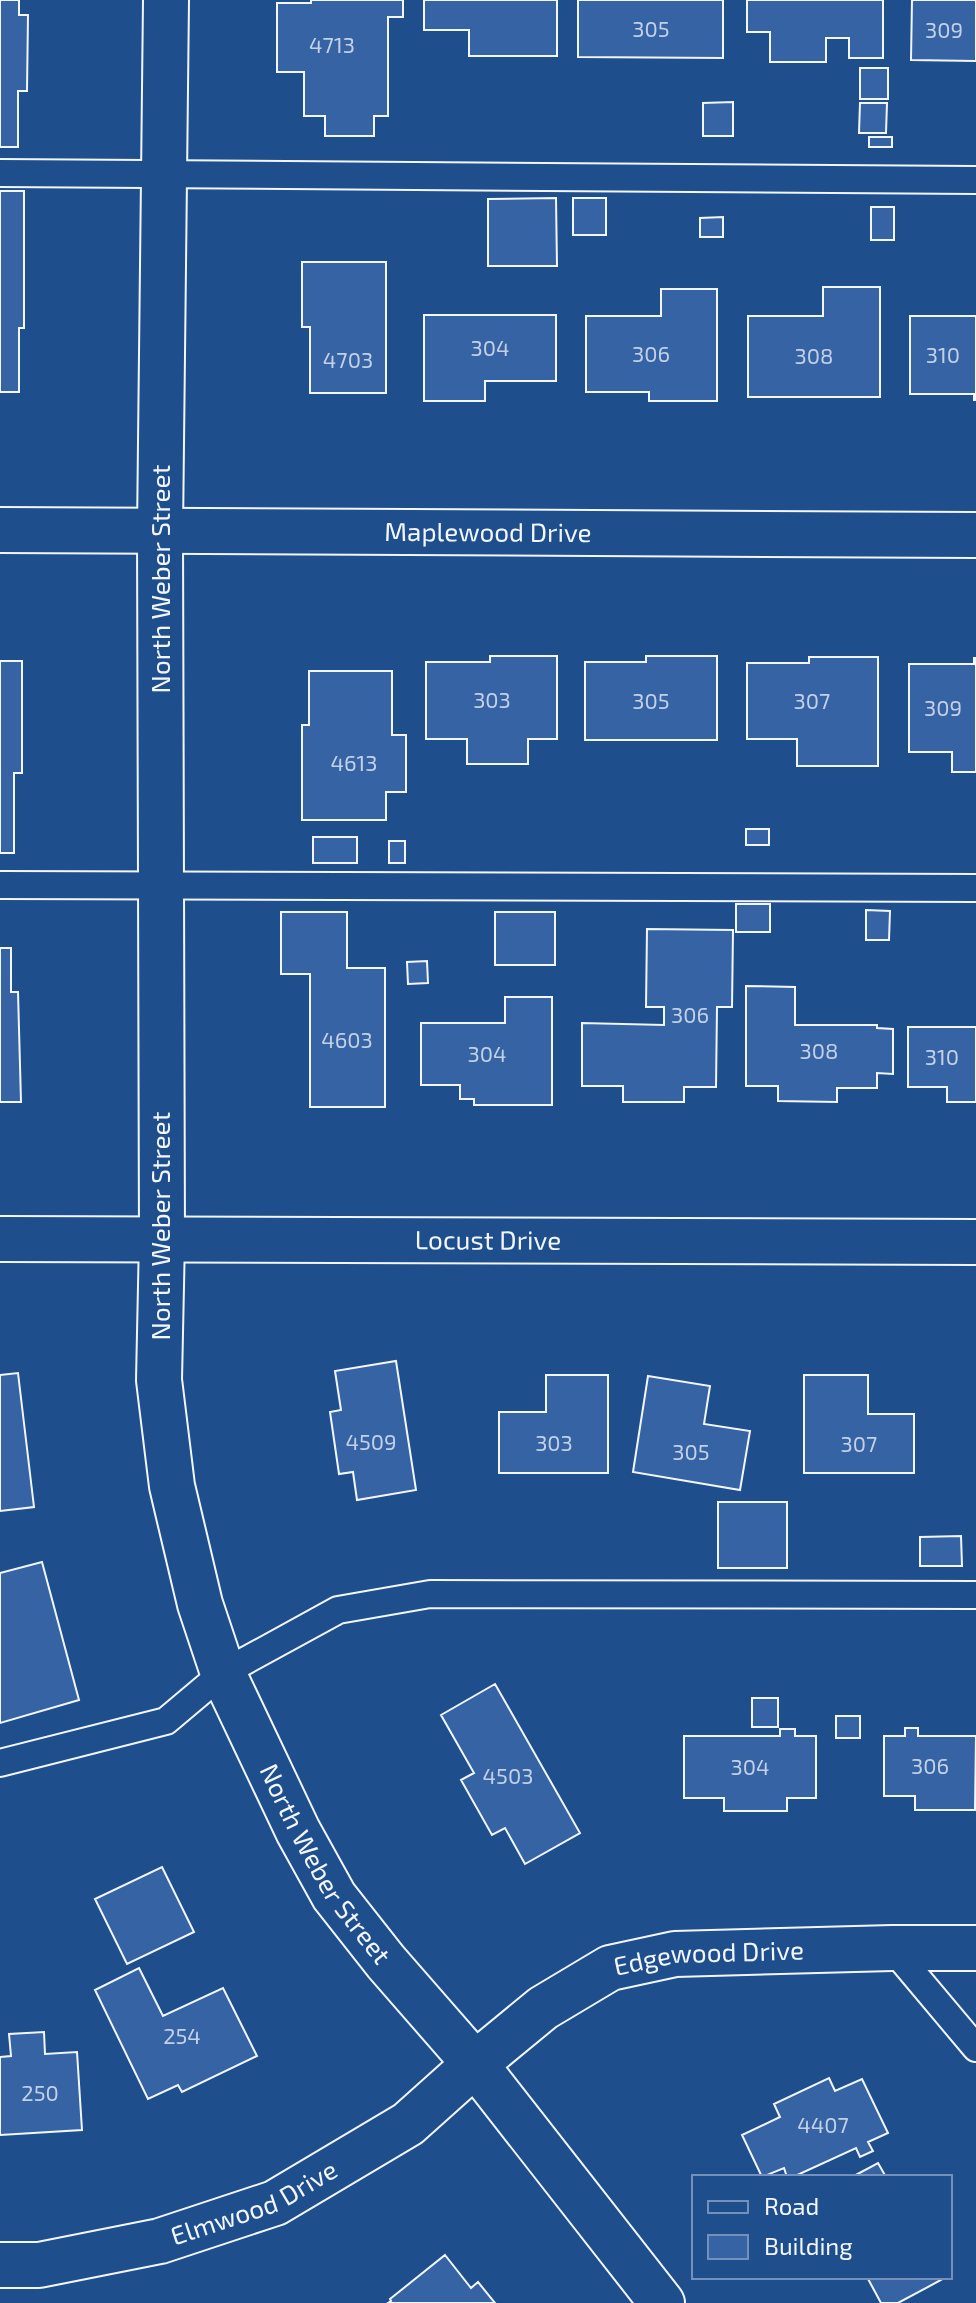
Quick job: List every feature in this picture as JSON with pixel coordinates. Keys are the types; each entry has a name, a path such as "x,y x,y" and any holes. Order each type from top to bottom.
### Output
{"street":[{"name":"North Weber Street","path":"166,0 160,531 162,1239 159,1380 172,1486 200,1604 223,1673 292,1819 334,1896 386,1962 475,2064 662,2303"},
{"name":"Maplewood Drive","path":"0,530 976,535"},
{"name":"Locust Drive","path":"0,1239 976,1242"},
{"name":"Edgewood Drive","path":"475,2064 543,2008 610,1968 675,1954 976,1948"},
{"name":"Elmwood Drive","path":"0,2265 39,2265 160,2241 275,2203 408,2124 475,2064"}],"lane":[{"path":"0,173 976,180"},
{"path":"0,885 976,888"},
{"path":"0,1763 166,1721 223,1673 338,1610 430,1594 976,1595"},
{"path":"892,1948 976,2048"}],"building":[{"path":"0,0 19,0 19,15 28,15 27,91 18,91 18,147 0,147"},
{"path":"311,0 403,0 403,17 388,17 388,116 374,116 374,136 325,136 325,116 304,116 304,72 277,72 277,3 311,3"},
{"path":"424,0 557,0 557,56 469,56 469,30 424,30"},
{"path":"578,0 723,0 723,58 578,57"},
{"path":"747,0 883,0 883,58 849,58 849,38 826,38 826,62 770,62 770,32 747,32"},
{"path":"912,0 976,0 976,61 911,60"},
{"path":"860,68 888,68 888,99 860,99"},
{"path":"733,102 733,136 703,136 703,103"},
{"path":"860,103 887,103 886,133 859,133"},
{"path":"869,137 892,137 892,147 869,147"},
{"path":"0,191 24,191 24,328 19,328 19,392 0,392"},
{"path":"556,198 557,266 488,266 488,199"},
{"path":"573,198 606,198 606,235 573,235"},
{"path":"871,207 894,207 894,240 871,240"},
{"path":"723,217 723,237 700,237 700,218"},
{"path":"302,262 386,262 386,393 310,393 310,327 302,327"},
{"path":"823,287 880,287 880,397 748,397 748,316 823,316"},
{"path":"661,289 717,289 717,401 649,401 649,392 586,392 586,316 661,316"},
{"path":"424,315 556,315 556,381 485,381 485,401 424,401"},
{"path":"910,316 976,316 976,400 974,394 910,394"},
{"path":"490,656 557,656 557,739 528,739 528,764 467,764 467,739 426,739 426,662 490,662"},
{"path":"646,656 717,656 717,740 585,740 585,662 646,662"},
{"path":"809,657 878,657 878,766 797,766 797,739 747,739 747,663 809,663"},
{"path":"974,658 976,772 952,772 952,752 909,752 909,664 974,664"},
{"path":"0,661 22,661 22,773 14,773 14,853 0,853"},
{"path":"309,671 392,671 392,735 406,735 406,792 386,792 386,820 302,820 302,725 309,725"},
{"path":"746,829 769,829 769,845 746,845"},
{"path":"313,837 357,837 357,863 313,863"},
{"path":"389,841 405,841 405,863 389,863"},
{"path":"736,904 770,904 770,932 736,932"},
{"path":"866,910 890,911 889,940 866,940"},
{"path":"281,912 347,912 347,968 385,968 385,1107 310,1107 310,974 281,974"},
{"path":"495,912 555,912 555,965 495,965"},
{"path":"647,929 733,930 732,1007 717,1007 716,1087 684,1087 684,1102 623,1102 623,1086 582,1086 582,1023 664,1025 664,1007 646,1007"},
{"path":"0,948 11,948 11,992 18,992 21,1102 0,1102"},
{"path":"427,961 428,983 408,984 407,962"},
{"path":"746,986 795,987 795,1025 877,1025 877,1028 893,1029 893,1074 877,1073 877,1088 837,1088 837,1102 778,1101 778,1086 746,1086"},
{"path":"505,997 552,997 552,1105 474,1105 474,1099 460,1099 460,1085 421,1085 421,1023 505,1023"},
{"path":"908,1027 976,1027 976,1102 947,1102 947,1087 908,1087"},
{"path":"396,1361 416,1490 357,1500 353,1472 339,1474 330,1412 341,1410 335,1371"},
{"path":"18,1373 34,1507 0,1511 0,1375"},
{"path":"546,1375 608,1375 608,1473 499,1473 499,1412 546,1412"},
{"path":"804,1375 868,1375 868,1414 914,1414 914,1473 804,1473"},
{"path":"648,1376 710,1386 704,1424 750,1431 740,1490 633,1472"},
{"path":"718,1502 787,1502 787,1568 718,1568"},
{"path":"961,1536 962,1566 920,1566 920,1537"},
{"path":"42,1562 79,1700 0,1723 0,1573"},
{"path":"495,1684 580,1833 525,1864 505,1828 492,1835 461,1780 474,1773 441,1715"},
{"path":"752,1698 778,1698 778,1727 752,1727"},
{"path":"836,1716 860,1716 860,1738 836,1738"},
{"path":"905,1728 918,1728 918,1736 976,1736 975,1810 915,1810 915,1796 884,1796 884,1736 905,1736"},
{"path":"780,1729 795,1729 795,1736 816,1736 816,1798 787,1798 787,1811 724,1811 724,1798 684,1798 684,1736 780,1736"},
{"path":"162,1867 194,1932 127,1964 95,1899"},
{"path":"139,1968 163,2016 223,1988 257,2056 182,2092 178,2085 148,2099 95,1990"},
{"path":"44,2032 45,2054 77,2052 82,2130 0,2135 0,2057 11,2056 9,2034"},
{"path":"829,2078 835,2091 862,2079 888,2133 868,2142 873,2151 860,2157 856,2148 797,2175 786,2175 784,2168 761,2175 742,2135 780,2117 774,2104"},
{"path":"878,2163 885,2175 856,2175"},
{"path":"445,2255 471,2288 478,2282 495,2303 388,2303 390,2299"},
{"path":"868,2279 941,2280 898,2303 881,2303"}]}
